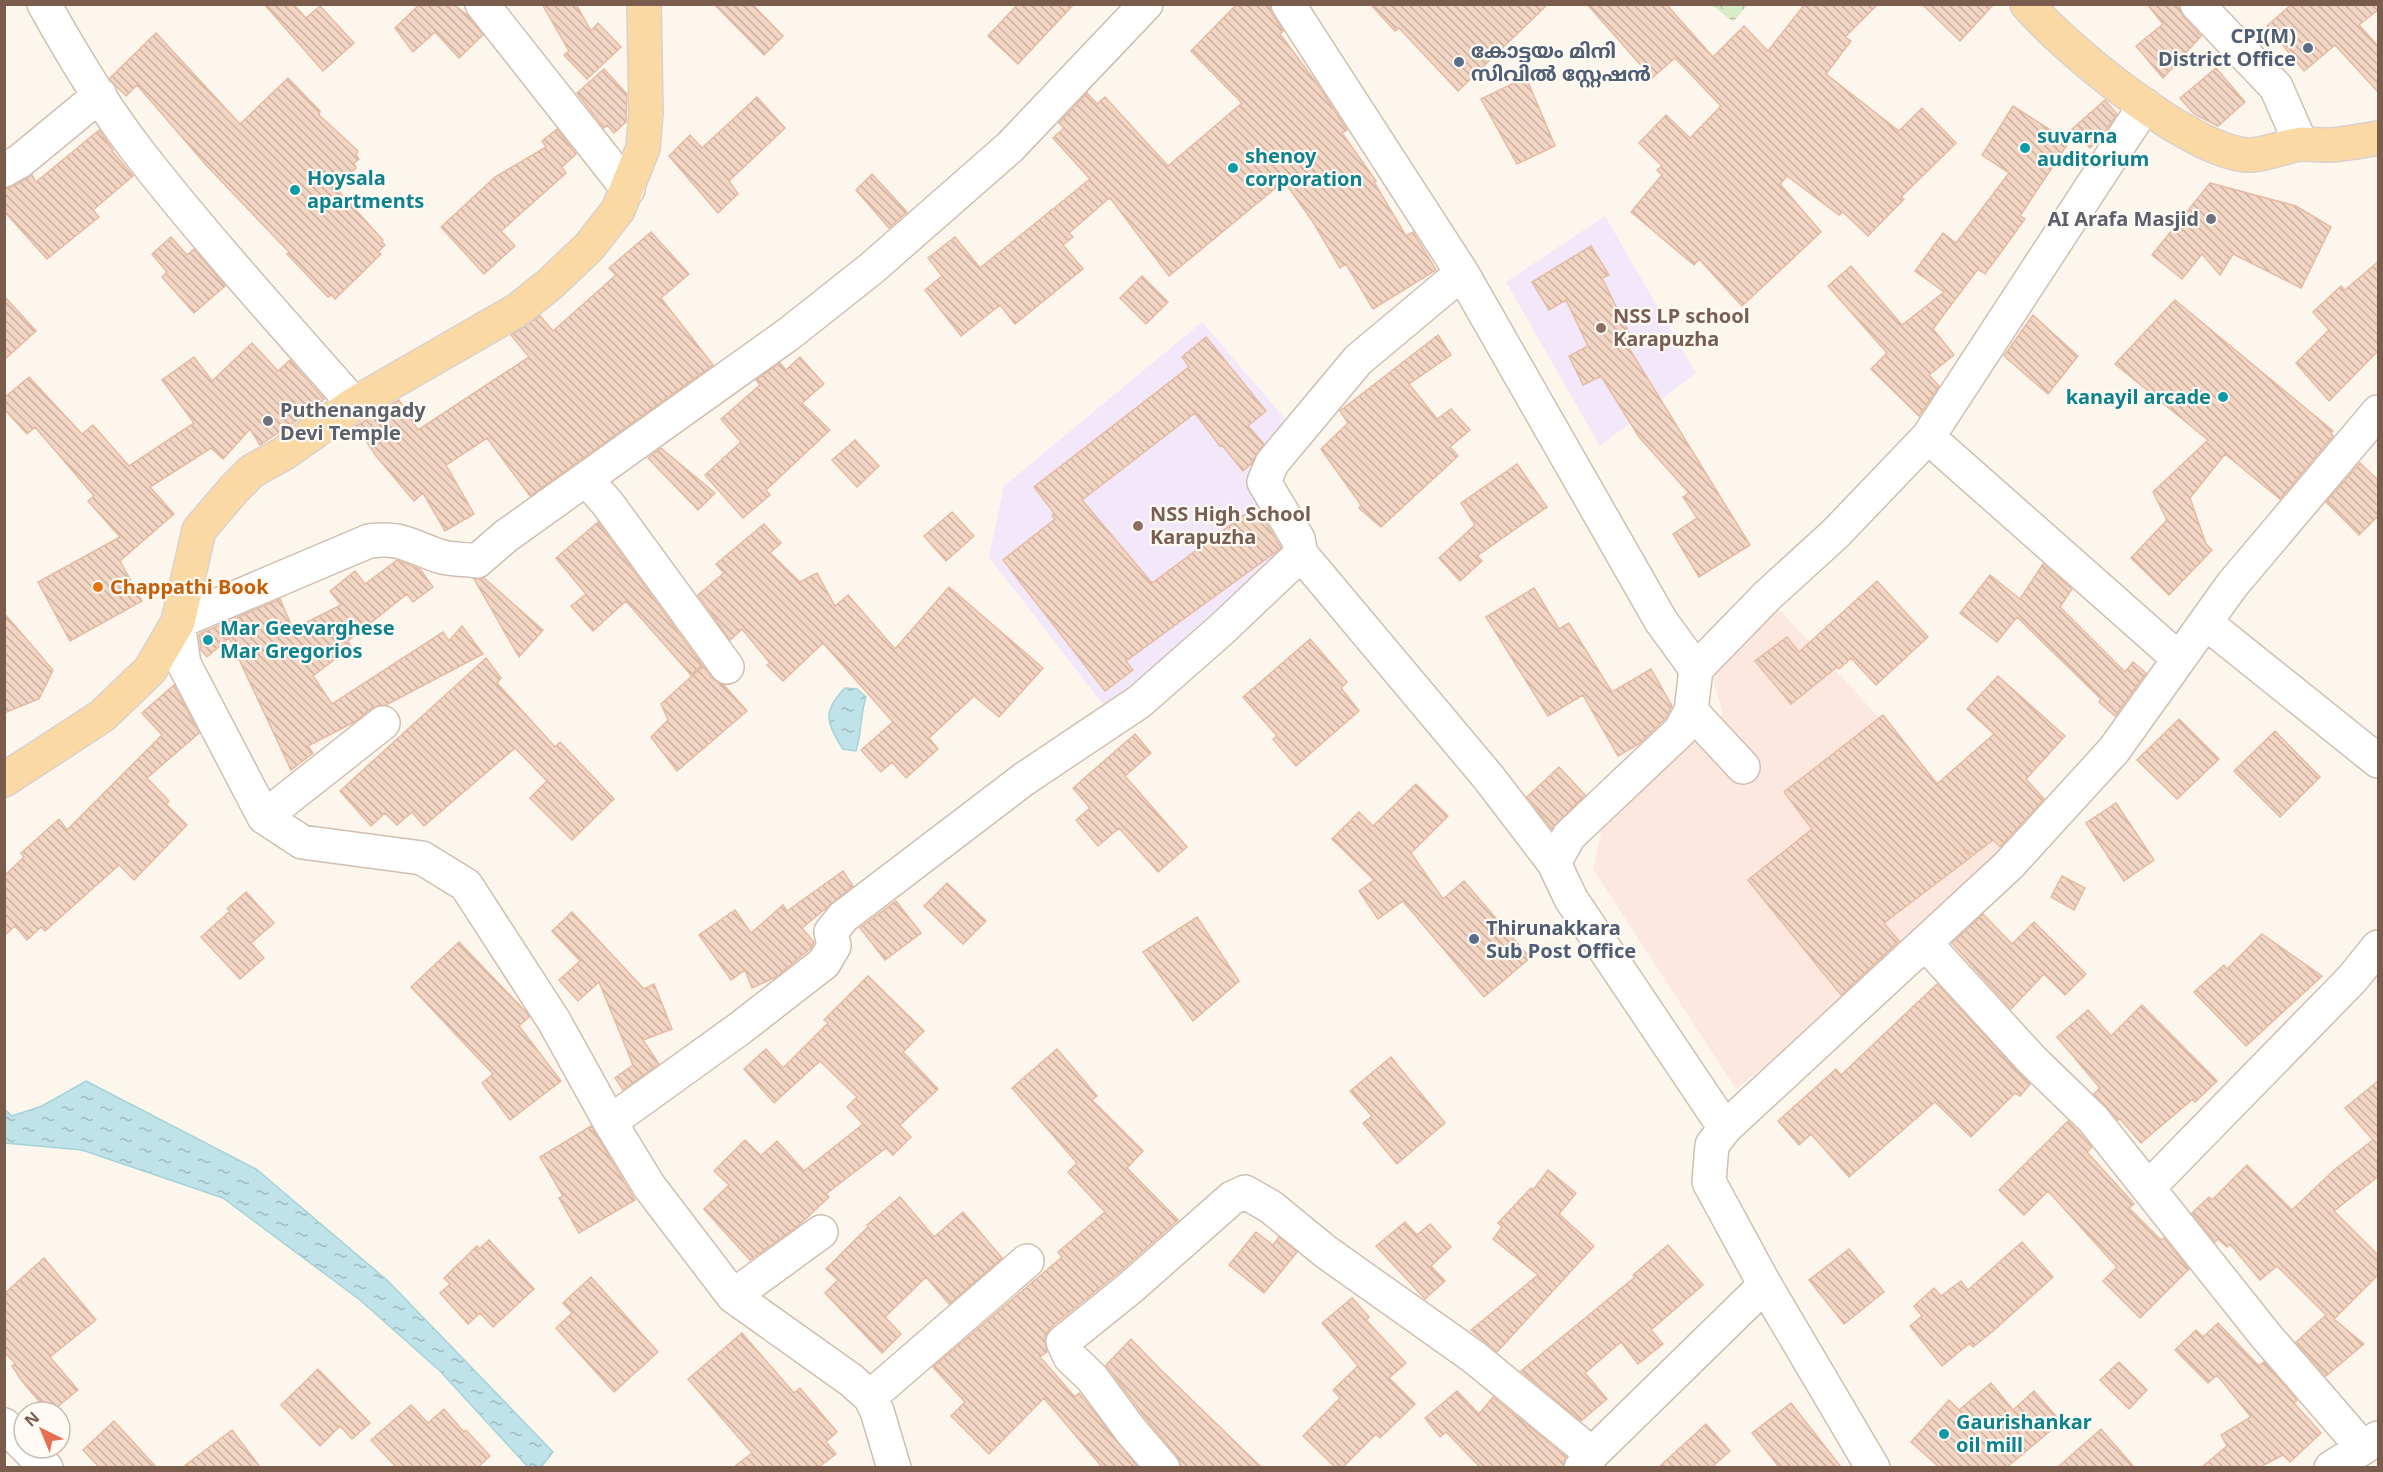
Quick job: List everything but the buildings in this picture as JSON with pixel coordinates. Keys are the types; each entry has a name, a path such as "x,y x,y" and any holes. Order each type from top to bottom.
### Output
{"main road":[{"path":"6,774 102,716 150,670 178,622 199,530 252,471 283,454 354,404 527,303 589,247 618,210 644,148 646,113 644,4"},
{"path":"2027,4 2041,21 2094,69 2181,129 2220,147 2251,155 2306,145 2379,138"}],"street":[{"path":"44,4 70,51 139,153 236,270 354,404"},
{"path":"482,4 628,189"},
{"path":"894,1467 877,1411 870,1397 851,1380 733,1296 649,1186 610,1122 554,1021 466,885 422,858 302,842 264,817 184,664 178,622 369,541 390,539 417,546 440,557 477,561 506,536 790,333 872,268 1010,147 1146,4"},
{"path":"1288,4 1462,273 1661,621 1696,669"},
{"path":"2197,4 2276,87 2306,145"},
{"path":"2297,82 2306,145"},
{"path":"4,170 20,161 100,95"},
{"path":"1554,863 1569,836 1680,731 1691,711 1696,669 1767,596 1835,534 1928,437 2145,105"},
{"path":"1462,273 1358,360 1272,463 1264,482 1298,539 1301,554 1489,778 1554,863 1571,899 1725,1128"},
{"path":"1874,1467 1765,1285 1709,1182 1712,1145 1725,1128 2009,865 2114,750 2232,585 2379,412"},
{"path":"1928,437 2179,659"},
{"path":"587,480 608,504 727,668"},
{"path":"610,1122 739,1029 824,963 834,946 831,932 843,916 1024,779 1139,702 1222,629 1301,554"},
{"path":"2206,622 2379,761"},
{"path":"1691,711 1743,767"},
{"path":"264,817 383,723"},
{"path":"1926,944 2032,1060 2093,1119 2266,1336 2371,1443 2331,1467"},
{"path":"2148,1188 2352,979 2379,947"},
{"path":"1163,1467 1132,1432 1092,1378 1070,1357 1063,1342 1130,1288 1232,1198 1245,1192 1271,1207 1326,1252 1474,1357 1586,1461 1765,1285"},
{"path":"733,1296 821,1232"},
{"path":"870,1397 1027,1261"}],"shaded area":[{"name":"NSS LP school Karapuzha","path":"1605,216 1696,373 1600,446 1506,282"},
{"name":"NSS High School Karapuzha","path":"1202,322 1285,419 1254,456 1264,505 1296,547 1105,707 989,557 1004,486"},
{"path":"1778,608 2003,852 1829,1016 1736,1089 1593,869 1602,828 1723,713 1711,673"}],"green space":[{"path":"1712,5 1748,5 1733,22"}],"water":[{"path":"845,688 857,689 866,697 856,751 843,749 830,724 830,711"},
{"path":"86,1081 256,1169 388,1281 553,1452 541,1467 528,1467 440,1371 360,1300 223,1198 82,1150 5,1143 5,1110 12,1116 42,1106"}],"place":[{"name":"CPI(M) District Office","path":"2308,48"},
{"name":"കോട്ടയം മിനി സിവിൽ സ്റ്റേഷൻ","path":"1459,62"},
{"name":"suvarna auditorium","path":"2025,148"},
{"name":"shenoy corporation","path":"1233,168"},
{"name":"Hoysala apartments","path":"295,190"},
{"name":"AI Arafa Masjid","path":"2211,219"},
{"name":"NSS LP school Karapuzha","path":"1601,328"},
{"name":"kanayil arcade","path":"2223,397"},
{"name":"Puthenangady Devi Temple","path":"268,421"},
{"name":"NSS High School Karapuzha","path":"1138,526"},
{"name":"Chappathi Book","path":"98,587"},
{"name":"Mar Geevarghese Mar Gregorios","path":"208,640"},
{"name":"Thirunakkara Sub Post Office","path":"1474,939"},
{"name":"Gaurishankar oil mill","path":"1944,1434"}]}
